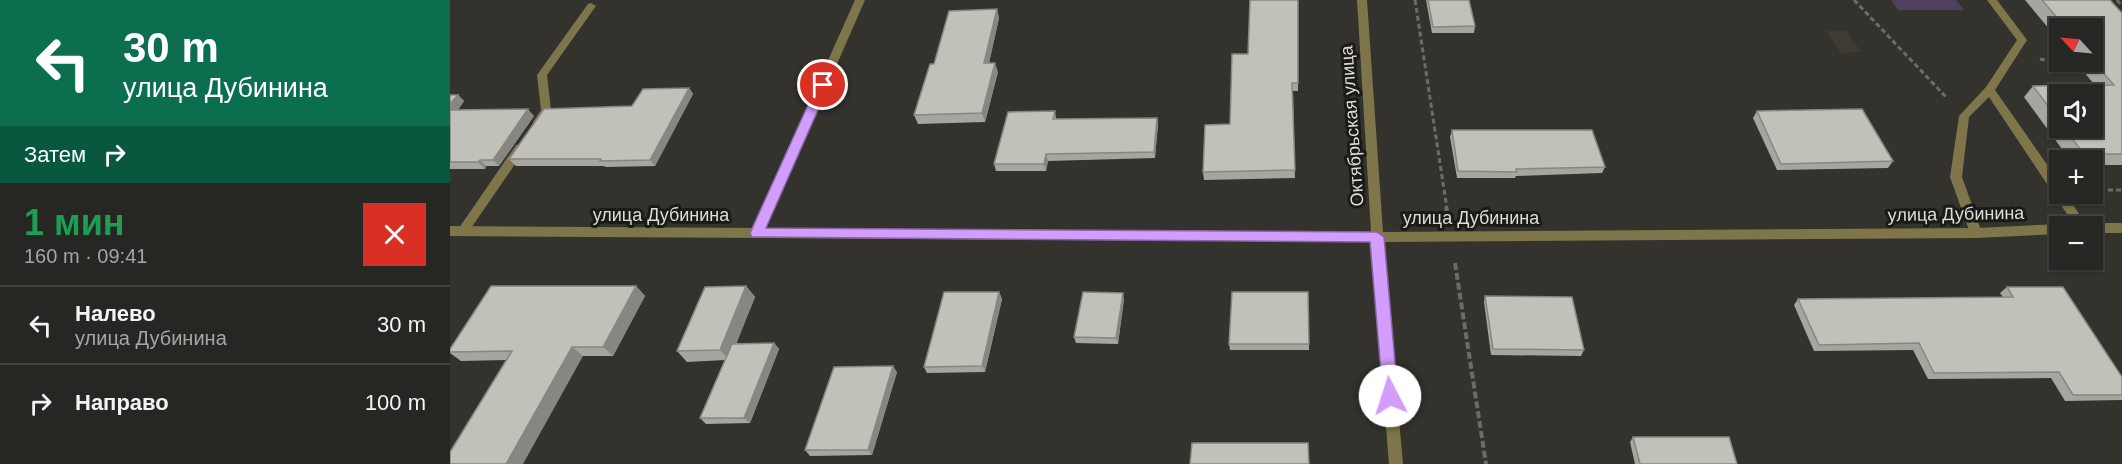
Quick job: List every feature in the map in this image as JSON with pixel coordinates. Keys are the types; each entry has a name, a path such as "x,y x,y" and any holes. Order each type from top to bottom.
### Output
{"street":[{"path":"757,233 860,0"},
{"name":"Октябрьская улица","path":"1362,0 1377,237 1396,464"},
{"path":"1976,232 1956,177 1964,116 1990,90 2022,40 1992,0"},
{"path":"456,231 546,110 542,75 591,6"},
{"path":"1990,90 2049,177"},
{"path":"2103,228 2122,228"},
{"name":"улица Дубинина","path":"456,231 1377,237 2049,229"}],"path":[{"path":"1854,0 1964,116"},
{"path":"2117,0 2122,6"},
{"path":"2014,53 2049,60"},
{"path":"2103,190 2122,190"}],"shaded area":[{"path":"1891,0 1956,0 1964,10 1898,10"},
{"path":"1846,30 1861,52 1841,53 1826,31"}],"building":[{"path":"1250,0 1298,0 1298,83 1292,83 1295,170 1203,172 1205,125 1230,124 1232,54 1248,54"},
{"path":"1428,0 1469,0 1475,26 1433,27"},
{"path":"2042,0 2110,0 2122,13 2122,154 2103,154 2103,150 2081,150 2072,138 2103,138 2103,85 2114,85 2103,72 2103,18 2057,18"},
{"path":"997,9 984,63 995,63 982,113 914,115 930,64 934,64 949,11"},
{"path":"2033,86 2049,86 2049,107"},
{"path":"689,88 650,160 509,159 544,109 632,106 643,89"},
{"path":"450,95 458,95 450,104"},
{"path":"528,109 493,160 450,162 450,110"},
{"path":"1862,109 1893,161 1781,164 1757,111"},
{"path":"1055,111 1053,119 1157,118 1154,152 1046,154 1044,164 994,164 1008,112"},
{"path":"1452,130 1592,130 1605,167 1516,169 1517,172 1458,171"},
{"path":"491,286 636,286 603,347 572,347 506,464 450,464 450,452 512,351 450,352"},
{"path":"746,286 720,350 677,351 705,287"},
{"path":"2007,287 2063,287 2122,377 2122,395 2073,395 2059,372 1934,373 1919,343 1819,345 1798,299 2013,297"},
{"path":"944,292 999,292 982,366 924,367"},
{"path":"1083,292 1123,293 1116,338 1074,337"},
{"path":"1232,292 1308,292 1309,344 1229,344"},
{"path":"1485,296 1572,297 1584,350 1493,349"},
{"path":"774,343 744,418 700,418 732,344"},
{"path":"893,366 868,450 805,450 834,367"},
{"path":"1633,437 1729,437 1737,464 1640,464"},
{"path":"1192,443 1308,443 1309,464 1190,464"}],"route":[{"path":"823,85 757,233 1377,237 1390,396"}]}
